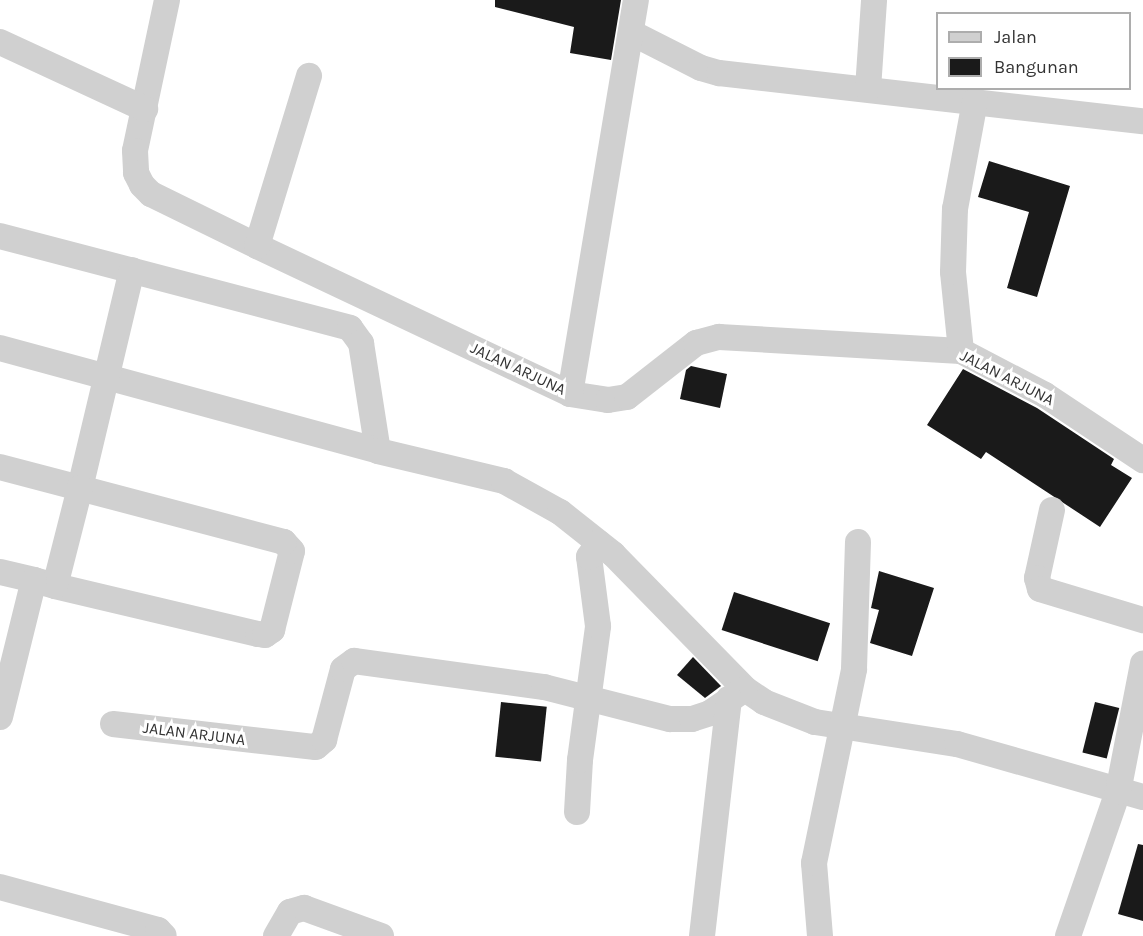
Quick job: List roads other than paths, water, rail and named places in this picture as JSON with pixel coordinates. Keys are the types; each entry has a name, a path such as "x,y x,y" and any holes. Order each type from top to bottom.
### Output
{"street":[{"name":"JALAN ARJUNA","path":"167,0 135,151 136,173 142,185 151,194 570,394 608,400 627,397 696,343 718,337 961,351 1045,396 1143,460"},
{"path":"570,394 636,0"},
{"path":"868,88 874,0"},
{"path":"632,33 710,72 868,88 1143,121"},
{"path":"0,42 145,109"},
{"path":"257,246 309,76"},
{"path":"961,351 953,272 955,209 975,101"},
{"path":"0,236 356,332 361,343 378,451"},
{"path":"0,717 5,674 45,583 80,488 132,270"},
{"path":"0,348 106,379 378,451 504,481 528,491 598,543 737,694 787,712 844,728 957,744 1118,792 1143,797"},
{"path":"0,467 284,542 292,557 272,630 265,635 0,572"},
{"path":"1052,510 1037,578 1041,589 1143,620"},
{"path":"820,936 814,863 844,728 858,636 858,542"},
{"path":"577,812 588,696 598,626 589,557 598,543"},
{"name":"JALAN ARJUNA","path":"113,724 316,747 324,740 343,669 354,661 487,678 588,696 658,717 682,719 710,713 737,694"},
{"path":"1068,936 1118,792 1143,663"},
{"path":"702,936 737,694"},
{"path":"0,887 158,930 164,936"},
{"path":"276,936 290,912 304,908 381,936"}]}
